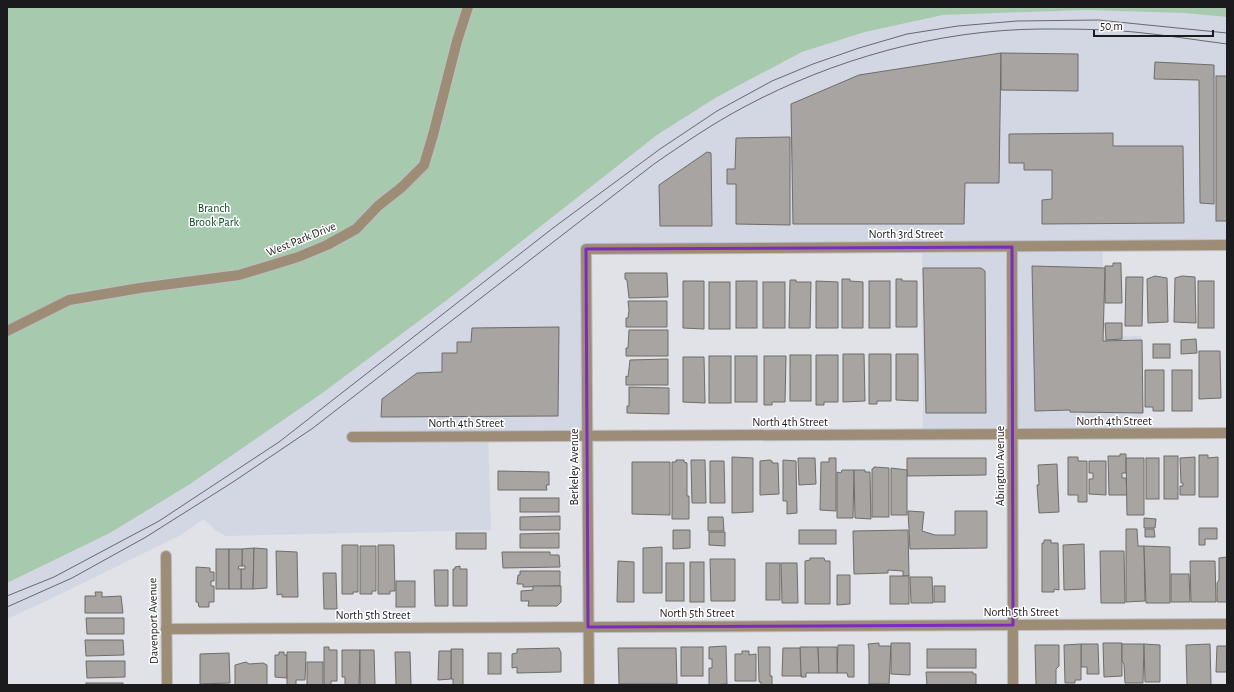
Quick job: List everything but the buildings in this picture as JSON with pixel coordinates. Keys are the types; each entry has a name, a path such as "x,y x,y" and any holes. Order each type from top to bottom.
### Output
{"street":[{"name":"West Park Drive","path":"7,331 69,300 140,288 239,275 298,257 327,246 356,229 378,206 402,187 424,165 457,40 468,7"},
{"name":"North 3rd Street","path":"586,249 1227,245"},
{"name":"Abington Avenue","path":"1012,247 1013,685"},
{"name":"Berkeley Avenue","path":"586,249 589,685"},
{"name":"North 4th Street","path":"352,437 1227,433"},
{"name":"Davenport Avenue","path":"166,556 167,685"},
{"name":"North 5th Street","path":"166,629 1227,624"}],"highlighted area":[{"path":"1012,247 1013,625 588,627 586,249"}],"shaded area":[{"path":"1085,10 1184,13 1227,17 1227,241 1103,241 1103,337 1141,336 1142,431 923,432 922,249 589,250 592,433 488,433 491,530 226,536 215,530 204,519 179,536 7,619 7,583 110,533 447,300 657,135 717,97 802,52 865,32 943,15"}],"green space":[{"name":"Branch Brook Park","path":"7,7 1227,7 1227,17 1184,13 1085,10 943,15 865,32 802,52 717,97 657,135 447,300 321,394 190,484 110,533 7,583"}],"tram line":[{"path":"7,596 54,577 159,521 279,442 553,228 660,149 717,111 772,81 813,64 859,48 907,34 958,26 1017,21 1098,20 1227,33"},
{"path":"7,607 72,578 146,537 233,482 313,428 654,164 721,120 778,90 850,61 887,50 925,41 1001,31 1040,29 1111,30 1227,44"}]}
